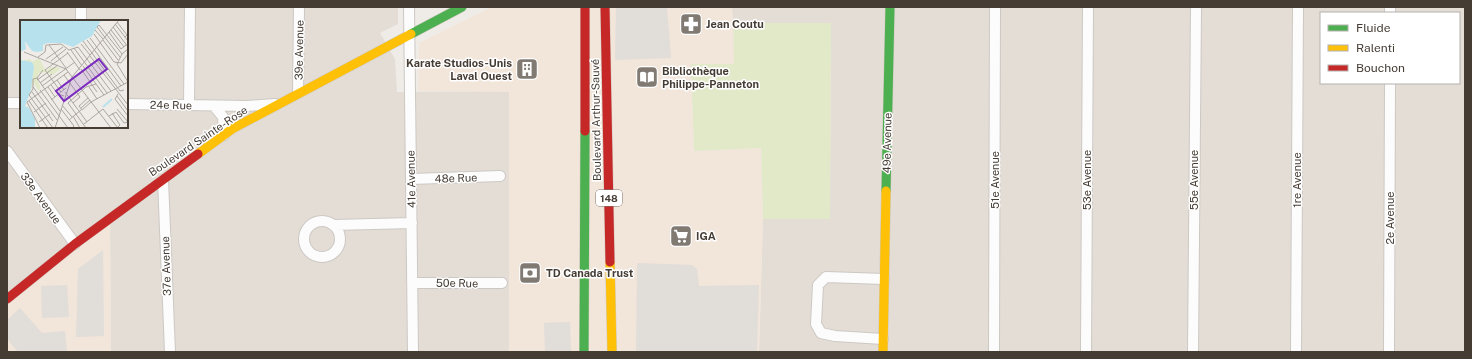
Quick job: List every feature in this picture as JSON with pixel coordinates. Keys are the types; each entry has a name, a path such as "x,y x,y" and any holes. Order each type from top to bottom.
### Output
{"street":[{"path":"81,7 81,20"},
{"path":"190,7 190,105"},
{"name":"39e Avenue","path":"298,93 299,7"},
{"name":"41e Avenue","path":"409,7 408,35 413,352"},
{"name":"Boulevard Sainte-Rose","path":"7,299 75,244 224,135 298,93 462,7"},
{"name":"Boulevard Arthur-Sauvé","path":"584,352 585,7"},
{"name":"Boulevard Arthur-Sauvé","path":"606,7 612,352"},
{"name":"49e Avenue","path":"883,352 890,7"},
{"name":"51e Avenue","path":"994,352 996,7"},
{"name":"53e Avenue","path":"1086,352 1088,7"},
{"name":"55e Avenue","path":"1193,352 1196,7"},
{"name":"1re Avenue","path":"1296,352 1298,7"},
{"name":"2e Avenue","path":"1389,352 1390,84"},
{"path":"7,103 20,103"},
{"name":"24e Rue","path":"128,104 253,106 279,104"},
{"path":"214,106 223,117 224,135"},
{"name":"33e Avenue","path":"7,151 75,244"},
{"name":"48e Rue","path":"411,179 500,176"},
{"name":"37e Avenue","path":"163,180 170,352"},
{"path":"334,225 412,224"},
{"path":"883,339 835,336 821,333 816,324 818,285 826,277 884,279"},
{"name":"50e Rue","path":"412,282 502,283"}],"shaded area":[{"path":"7,7 398,7 398,24 380,33 395,59 397,92 509,91 509,352 111,352 110,218 7,299"},
{"path":"488,7 732,7 735,64 691,64 694,151 761,148 763,219 759,352 509,352 509,92 418,91 419,43 488,9"},
{"path":"616,7 667,7 671,58 615,60"},
{"path":"732,7 1465,7 1465,352 759,352 763,219 830,219 831,23 733,23"},
{"path":"110,218 111,352 7,352 7,299"},
{"path":"103,250 104,336 76,337 78,269"},
{"path":"637,263 692,265 697,269 699,286 759,285 757,352 636,352"},
{"path":"67,285 69,317 42,318 41,286"},
{"path":"20,308 42,333 65,331 67,352 18,352 7,339 7,320"},
{"path":"570,322 571,352 545,352 544,323"}],"green space":[{"path":"733,23 831,23 830,219 763,219 761,148 694,151 691,64 734,64"}],"traffic: fast":[{"path":"411,34 462,7"},
{"path":"886,191 890,7"},
{"path":"584,352 585,131"}],"traffic: slow":[{"path":"198,154 232,129 411,34"},
{"path":"883,352 886,191"},
{"path":"610,262 612,352"}],"traffic: jam":[{"path":"585,7 585,131"},
{"path":"605,7 610,262"},
{"path":"7,299 75,244 198,154"}],"place":[{"name":"Jean Coutu","path":"691,24"},
{"name":"Karate Studios-Unis Laval Ouest","path":"527,69"},
{"name":"Bibliothèque Philippe-Panneton","path":"647,77"},
{"name":"IGA","path":"681,236"},
{"name":"TD Canada Trust","path":"530,273"}]}
